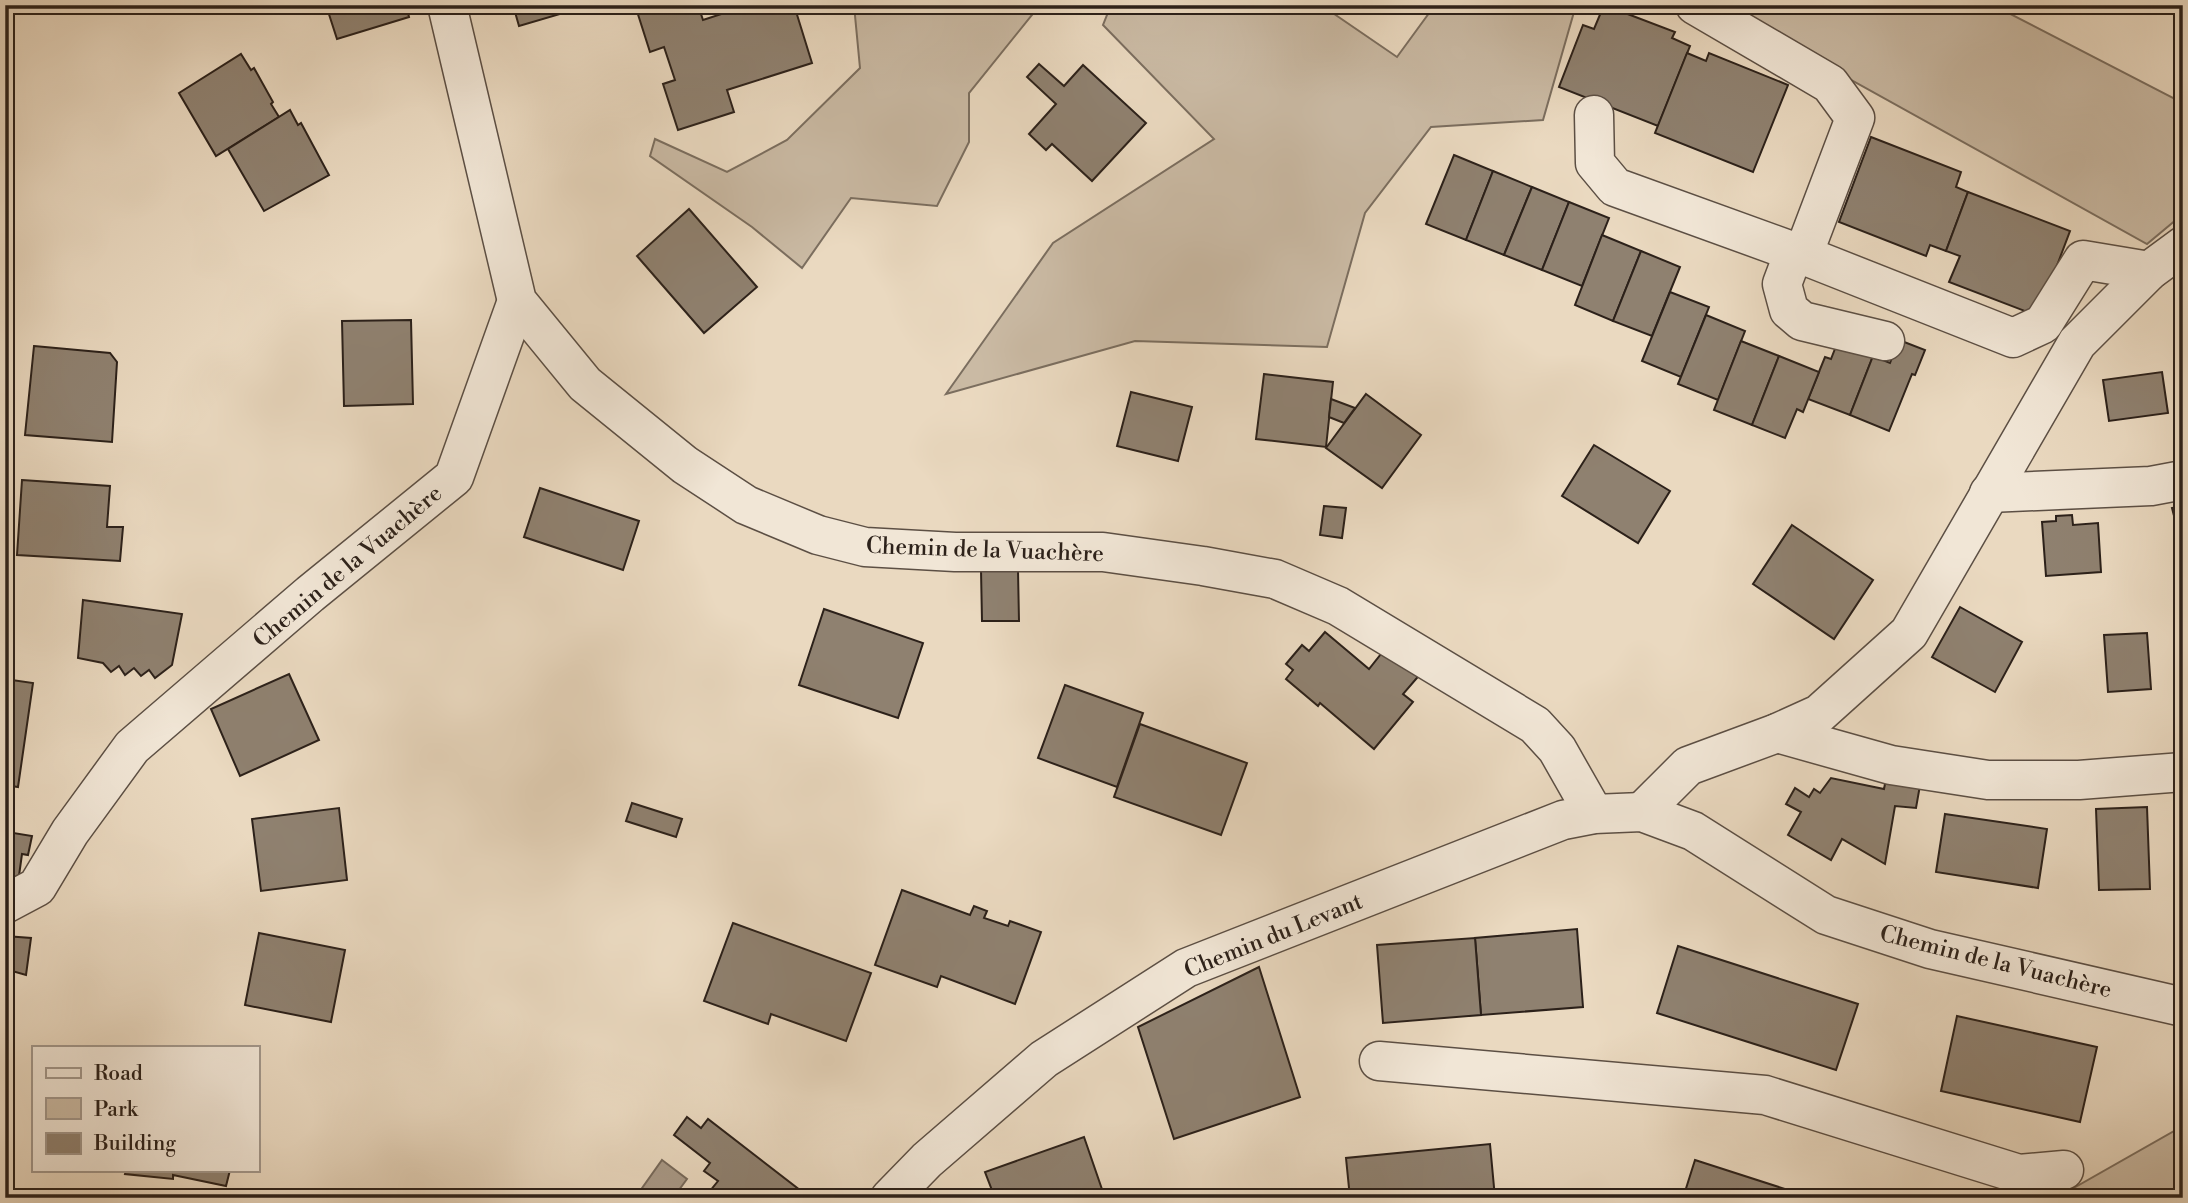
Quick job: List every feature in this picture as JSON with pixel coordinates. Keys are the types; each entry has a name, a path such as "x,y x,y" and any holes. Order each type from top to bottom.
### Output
{"street":[{"path":"447,5 517,301"},
{"path":"1695,5 1830,84 1855,118 1798,254 1782,284 1789,310 1802,321 1885,341"},
{"path":"1594,115 1595,163 1615,187 1798,254 2013,338 2043,324 2083,260 2149,271"},
{"path":"1642,811 1688,766 1777,733 1819,714 1909,633 2077,344 2149,271 2183,246"},
{"name":"Chemin de la Vuachère","path":"517,301 585,384 685,465 746,505 818,536 865,547 955,552 1103,552 1275,579 1338,606 1535,725 1557,749 1594,814 1642,811 1693,831 1826,915 1930,949 2183,1007"},
{"name":"Chemin de la Vuachère","path":"5,904 37,887 70,832 132,747 300,603 454,477 517,301"},
{"path":"1989,493 2151,486 2183,480"},
{"path":"1777,733 1891,765 1988,780 2079,780 2183,772"},
{"name":"Chemin du Levant","path":"890,1198 927,1160 1044,1059 1186,968 1563,820 1594,814"},
{"path":"1379,1061 1765,1096 2019,1174 2064,1170"}],"green space":[{"path":"854,5 1040,5 969,93 969,142 937,206 851,198 802,268 752,227 650,156 655,139 727,172 787,140 860,68"},
{"path":"1111,5 1321,5 1397,57 1435,5 1576,5 1543,120 1431,127 1365,213 1327,347 1135,341 946,394 1053,243 1214,139 1103,25"},
{"path":"1716,5 1993,5 2183,103 2183,214 2147,244"},
{"path":"2183,1126 2183,1198 2064,1198 2072,1189"}],"shaded area":[{"path":"662,1160 687,1179 673,1198 635,1198"}],"building":[{"path":"326,5 406,5 409,17 337,39"},
{"path":"513,5 583,5 584,7 519,26"},
{"path":"635,5 698,5 703,20 749,5 794,5 812,63 727,90 734,112 678,130 663,84 675,80 664,47 650,52"},
{"path":"1604,5 1675,32 1672,38 1690,46 1658,126 1559,87 1583,25 1594,29"},
{"path":"1687,53 1706,61 1709,53 1788,85 1753,172 1655,133"},
{"path":"241,54 251,70 254,68 279,117 216,156 179,93"},
{"path":"1039,64 1064,86 1083,65 1146,123 1092,181 1052,144 1046,150 1029,134 1056,104 1027,77"},
{"path":"290,110 298,125 301,123 329,175 264,211 228,149"},
{"path":"1871,137 1961,172 1956,187 1968,192 1946,251 1930,245 1926,256 1839,222"},
{"path":"1454,155 1493,171 1466,240 1426,224"},
{"path":"1493,171 1532,187 1504,255 1466,240"},
{"path":"1532,187 1569,202 1542,270 1504,255"},
{"path":"1968,192 2070,231 2038,316 1949,282 1960,256 1946,251"},
{"path":"1569,202 1609,218 1582,286 1542,270"},
{"path":"689,209 757,287 704,333 637,256"},
{"path":"1602,235 1641,251 1613,321 1575,305"},
{"path":"1641,251 1680,267 1652,336 1613,321"},
{"path":"1670,292 1709,307 1681,377 1642,361"},
{"path":"1706,315 1745,331 1718,400 1678,384"},
{"path":"411,320 413,404 344,406 342,321"},
{"path":"1840,336 1873,356 1850,415 1808,399 1825,357 1831,359"},
{"path":"1899,340 1925,350 1915,375 1912,374 1889,431 1850,415 1873,356 1890,363"},
{"path":"1741,341 1779,356 1752,425 1714,410"},
{"path":"34,346 110,353 117,362 112,442 25,435"},
{"path":"1779,356 1819,372 1803,412 1797,409 1785,438 1752,425"},
{"path":"2162,372 2168,413 2109,421 2103,380"},
{"path":"1264,374 1333,382 1326,447 1256,439"},
{"path":"1131,392 1192,407 1178,461 1117,446"},
{"path":"1366,394 1421,435 1382,488 1326,448"},
{"path":"1331,399 1355,408 1344,423 1329,417"},
{"path":"1594,445 1670,491 1638,543 1562,496"},
{"path":"22,480 110,486 107,527 123,527 120,561 17,555"},
{"path":"540,488 639,521 623,570 524,537"},
{"path":"1324,506 1346,508 1342,538 1320,535"},
{"path":"2183,506 2183,551 2172,508"},
{"path":"2072,515 2073,525 2098,523 2101,572 2046,576 2042,522 2056,521 2056,516"},
{"path":"1792,525 1873,580 1834,639 1753,584"},
{"path":"981,570 1018,570 1019,621 982,621"},
{"path":"83,600 182,614 172,665 155,678 149,670 141,676 134,668 125,675 119,666 111,672 103,663 78,658"},
{"path":"1960,607 2022,642 1995,692 1932,657"},
{"path":"824,609 923,643 898,718 799,685"},
{"path":"1325,632 1369,669 1381,654 1422,672 1403,694 1413,702 1374,749 1320,703 1318,706 1286,679 1293,670 1286,664 1302,645 1309,651"},
{"path":"2147,633 2151,689 2108,692 2104,635"},
{"path":"289,674 319,740 240,776 211,709"},
{"path":"5,679 33,683 18,787 5,785"},
{"path":"1065,685 1143,713 1117,787 1038,758"},
{"path":"1140,724 1247,763 1221,835 1114,797"},
{"path":"1888,769 1922,774 1916,808 1895,806 1885,864 1842,839 1831,860 1788,835 1801,812 1786,804 1795,788 1809,797 1814,789 1820,793 1831,778 1884,789"},
{"path":"632,803 682,819 676,837 626,821"},
{"path":"2147,807 2150,889 2099,890 2096,809"},
{"path":"339,808 347,880 261,891 252,819"},
{"path":"1945,814 2047,829 2038,888 1936,872"},
{"path":"5,820 8,820 7,832 32,836 28,855 22,854 18,883 5,882"},
{"path":"902,890 970,915 974,906 987,911 984,918 1008,926 1010,921 1041,932 1015,1004 941,976 937,987 875,965"},
{"path":"733,923 871,973 846,1041 771,1014 768,1024 704,1001"},
{"path":"1577,929 1583,1007 1481,1015 1475,938"},
{"path":"259,933 345,950 331,1022 245,1005"},
{"path":"5,936 31,938 26,975 5,969"},
{"path":"1475,938 1481,1015 1383,1023 1377,945"},
{"path":"1678,946 1858,1004 1836,1070 1657,1013"},
{"path":"1259,967 1300,1097 1174,1139 1138,1027"},
{"path":"1957,1016 2097,1047 2080,1122 1941,1091"},
{"path":"687,1117 701,1128 708,1119 805,1194 802,1198 708,1198 706,1196 718,1181 704,1171 710,1163 674,1135"},
{"path":"1084,1137 1105,1198 995,1198 985,1172"},
{"path":"1490,1144 1495,1198 1350,1198 1346,1158"},
{"path":"1695,1160 1813,1198 1683,1198"},
{"path":"230,1172 226,1186 173,1175 173,1179 125,1174"}]}
